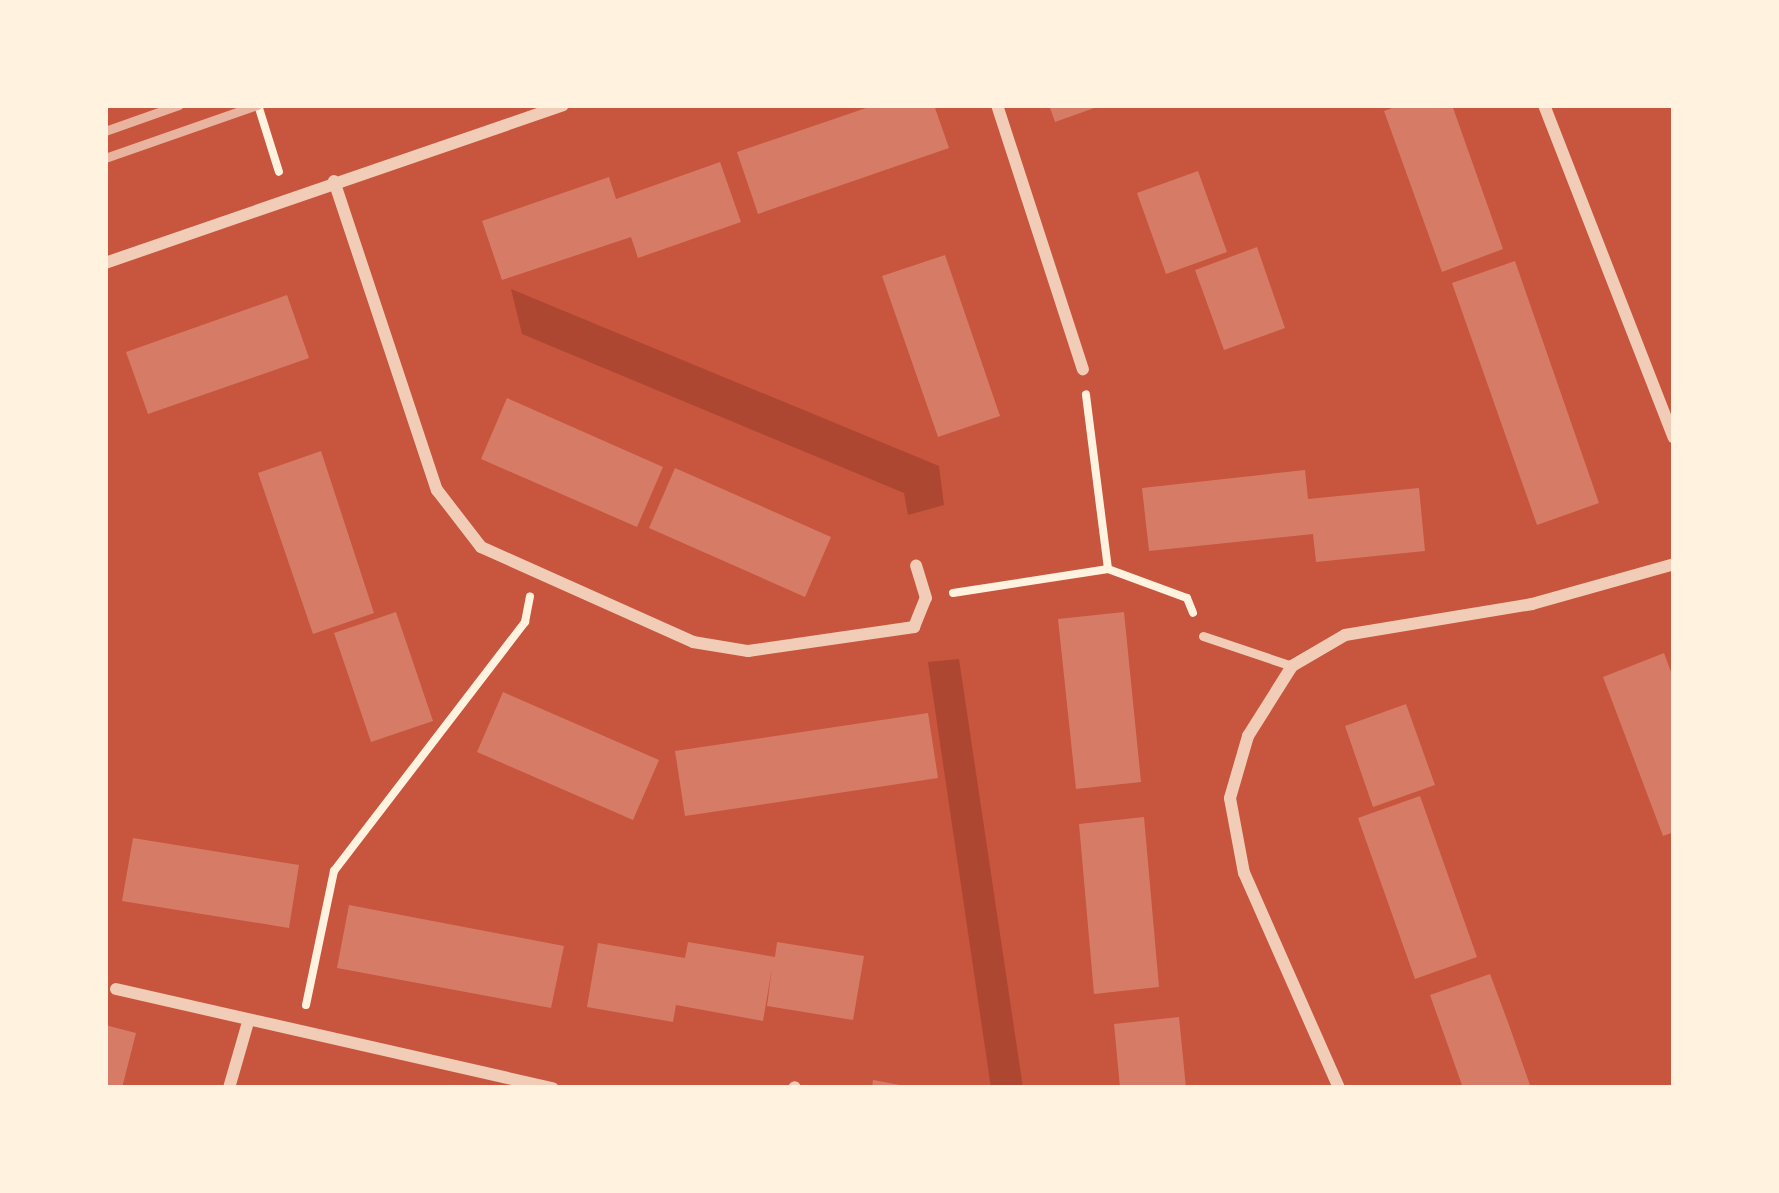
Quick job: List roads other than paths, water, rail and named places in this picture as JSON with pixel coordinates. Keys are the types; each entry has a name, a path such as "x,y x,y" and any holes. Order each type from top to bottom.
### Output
{"street":[{"path":"105,263 284,196 563,105"},
{"path":"997,105 1083,369"},
{"path":"1544,105 1670,416 1674,438"},
{"path":"334,181 437,490 481,548 693,642 748,651 914,627 926,598 916,565"},
{"path":"1339,1088 1244,873 1230,798 1248,736 1292,665 1345,635 1532,604 1674,564"},
{"path":"116,988 248,1022 302,1030 553,1088"},
{"path":"229,1088 248,1022"}],"lane":[{"path":"1203,636 1292,665"}],"railway":[{"path":"105,131 179,105"},
{"path":"105,158 257,105"}]}
